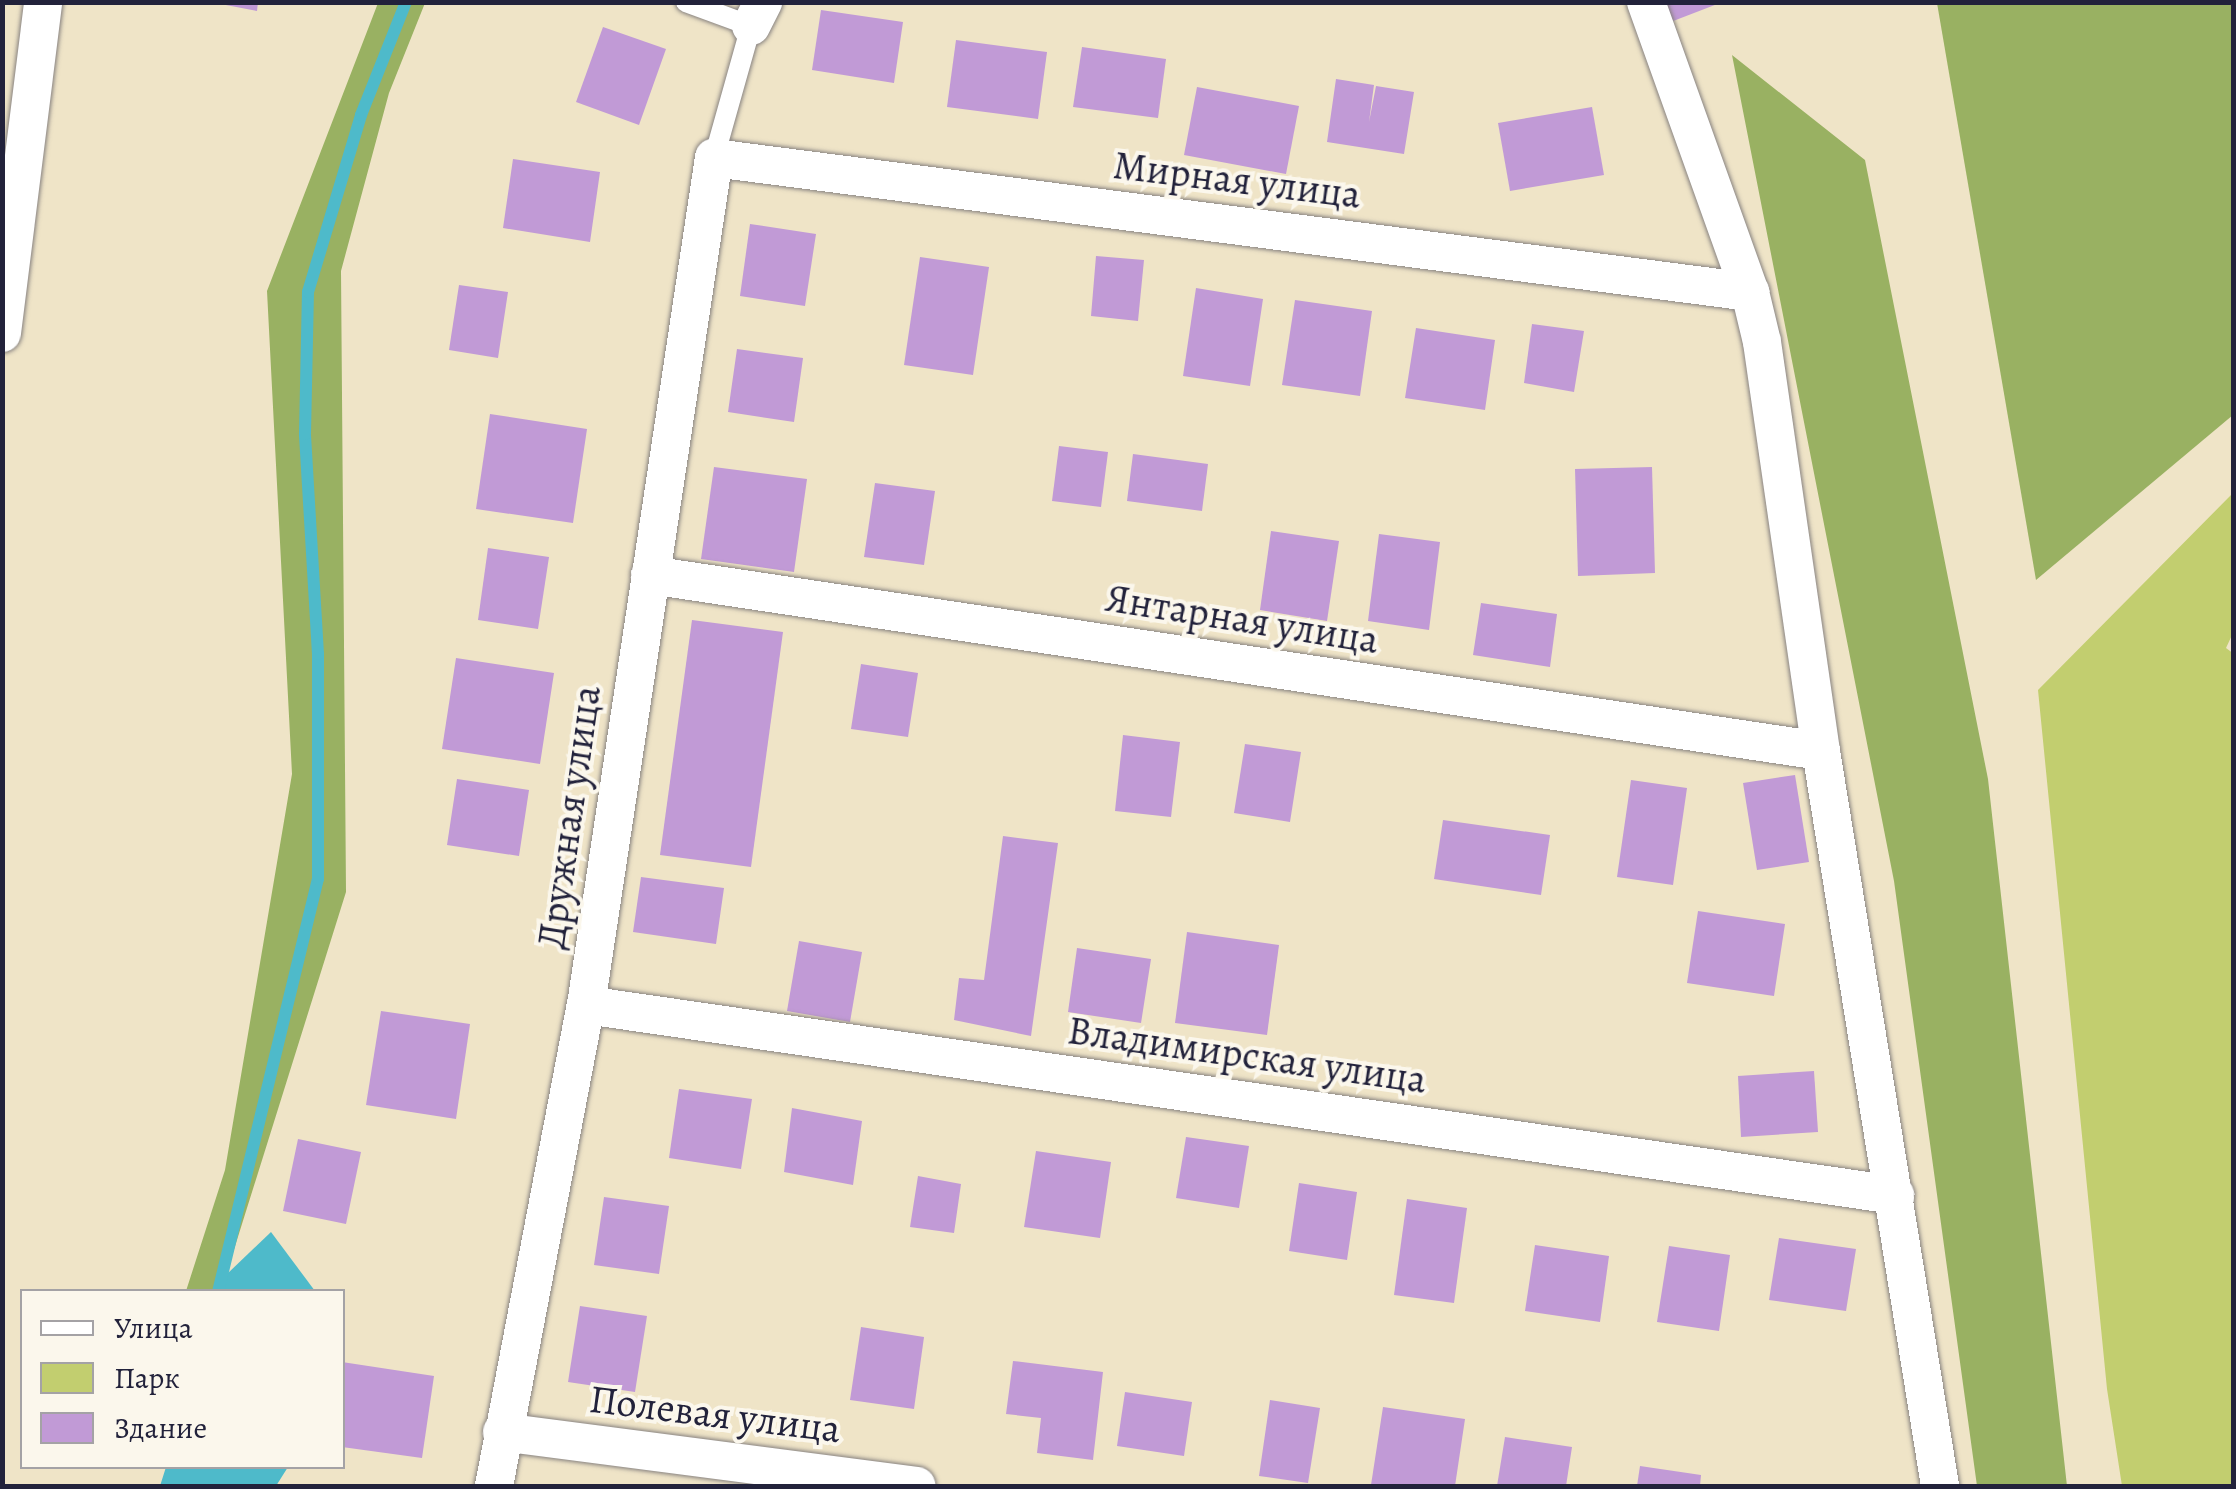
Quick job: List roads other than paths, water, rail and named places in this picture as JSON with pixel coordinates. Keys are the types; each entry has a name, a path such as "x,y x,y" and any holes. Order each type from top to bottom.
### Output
{"street":[{"path":"2,333 43,2"},
{"path":"1646,2 1750,292 1762,342 1821,752 1940,1486"},
{"name":"Мирная улица","path":"714,158 1750,292"},
{"name":"Дружная улица","path":"494,1486 586,1004 714,158"},
{"name":"Янтарная улица","path":"650,576 1821,752"},
{"name":"Владимирская улица","path":"586,1004 1895,1195"},
{"name":"Полевая улица","path":"502,1432 916,1486"}],"lane":[{"path":"686,2 757,14 714,158"}],"water":[{"path":"271,1232 314,1289 222,1289 226,1275"},
{"path":"165,1469 287,1469 276,1486 160,1486"}],"waterway":[{"path":"219,1289 318,879 318,654 305,434 308,292 361,115 406,2"}]}
